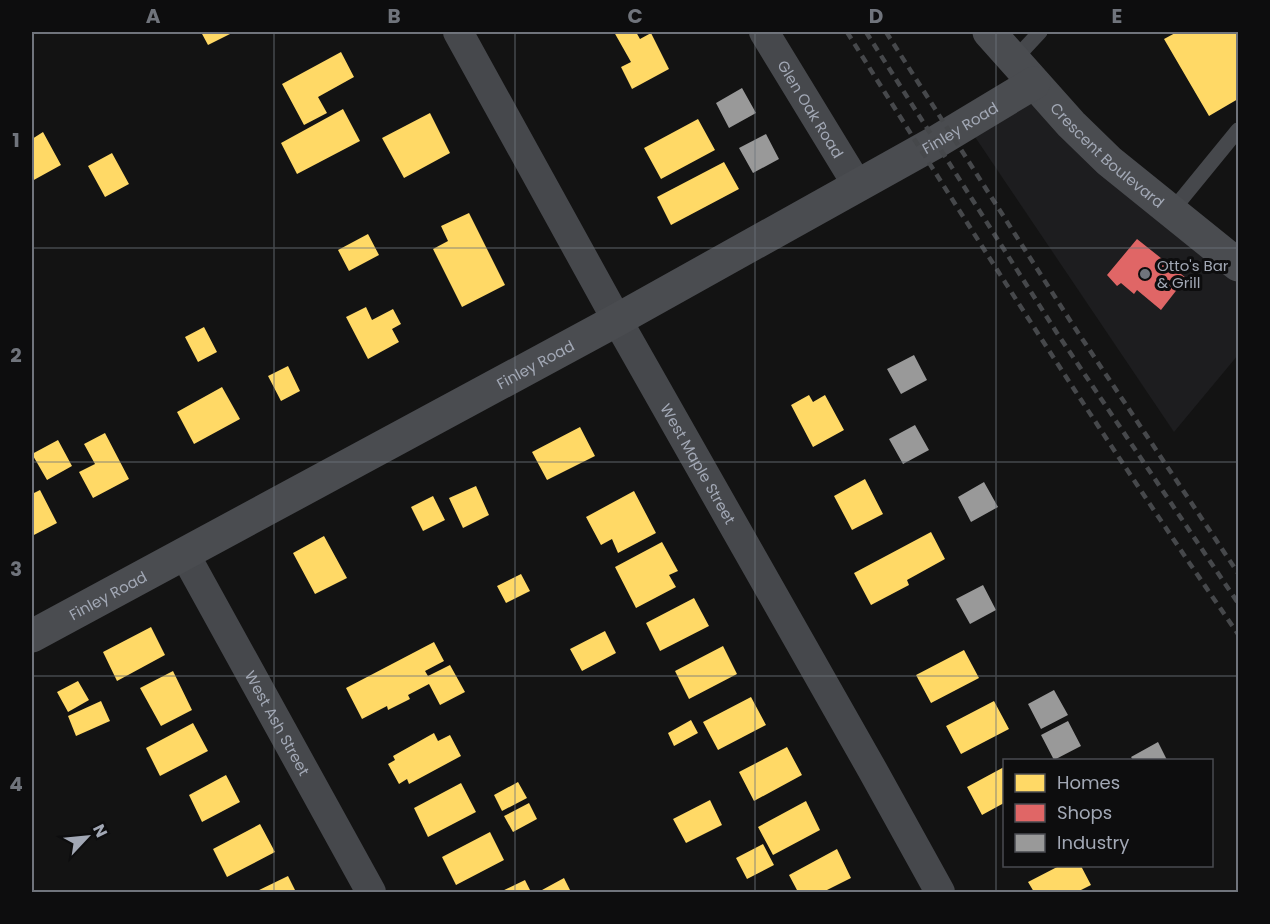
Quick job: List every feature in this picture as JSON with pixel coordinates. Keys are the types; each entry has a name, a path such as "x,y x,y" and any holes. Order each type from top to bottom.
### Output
{"main road":[{"name":"Crescent Boulevard","path":"989,32 1071,124 1109,161 1239,265"},
{"name":"Finley Road","path":"32,636 617,320 858,186 1024,71"}],"street":[{"name":"West Maple Street","path":"458,32 617,320 940,892"},
{"name":"Glen Oak Road","path":"764,32 858,186"},
{"name":"West Ash Street","path":"184,553 371,892"}],"lane":[{"path":"1024,71 1040,32"},
{"path":"1171,212 1239,130"}],"shaded area":[{"path":"1031,94 1238,272 1238,355 1174,432 971,131"}],"building: Homes":[{"path":"201,32 234,32 208,45"},
{"path":"614,32 636,32 640,39 651,33 669,69 632,89 621,67 631,62"},
{"path":"1177,32 1238,32 1238,99 1209,116 1164,39"},
{"path":"341,52 354,77 318,97 327,113 304,125 282,84"},
{"path":"343,109 360,141 297,174 281,143"},
{"path":"430,113 450,153 404,178 382,138"},
{"path":"698,119 715,150 661,179 644,148"},
{"path":"43,132 61,165 32,181 32,139"},
{"path":"112,153 129,184 105,197 88,166"},
{"path":"724,162 739,189 671,225 657,197"},
{"path":"469,213 505,285 462,307 433,249 448,241 441,226"},
{"path":"368,234 379,255 349,271 338,250"},
{"path":"366,307 372,320 393,309 401,324 392,329 399,342 368,359 346,317"},
{"path":"204,327 217,352 198,362 185,337"},
{"path":"288,366 300,391 281,401 268,376"},
{"path":"222,387 240,419 194,444 177,412"},
{"path":"809,395 813,402 825,395 844,430 813,447 791,405"},
{"path":"580,427 595,456 547,480 532,452"},
{"path":"105,433 129,479 93,498 79,472 95,464 84,444"},
{"path":"58,440 72,466 47,480 32,454"},
{"path":"865,479 883,514 852,530 834,496"},
{"path":"476,486 489,515 463,528 449,498"},
{"path":"40,490 57,523 32,536 32,494"},
{"path":"634,491 656,533 618,553 612,539 601,545 586,517"},
{"path":"433,496 445,520 423,531 411,507"},
{"path":"931,532 945,559 907,580 909,585 871,605 854,573"},
{"path":"324,536 347,578 315,594 293,553"},
{"path":"662,542 678,571 669,575 676,587 636,608 615,567"},
{"path":"521,574 530,591 506,603 497,586"},
{"path":"694,598 709,626 660,651 646,623"},
{"path":"151,627 165,655 117,681 103,652"},
{"path":"605,631 616,653 582,671 570,649"},
{"path":"434,642 444,661 425,671 428,676 450,665 465,692 440,705 429,684 408,695 410,699 388,710 387,706 362,719 346,688"},
{"path":"723,646 737,674 689,699 675,671"},
{"path":"964,650 979,678 931,703 916,675"},
{"path":"173,671 192,710 161,726 140,688"},
{"path":"78,681 89,700 68,712 57,692"},
{"path":"751,697 766,725 718,750 703,722"},
{"path":"101,701 110,721 76,736 68,716"},
{"path":"994,701 1009,729 961,754 946,726"},
{"path":"691,720 698,733 674,746 668,733"},
{"path":"193,723 208,751 160,776 146,748"},
{"path":"434,733 438,741 450,735 461,756 409,784 407,779 399,784 388,764 395,760 393,756"},
{"path":"787,747 802,775 754,801 739,772"},
{"path":"1003,768 1003,804 982,815 967,787"},
{"path":"226,775 240,802 202,822 189,795"},
{"path":"518,782 527,798 502,811 494,795"},
{"path":"461,783 476,812 428,837 414,808"},
{"path":"710,800 722,825 686,843 673,819"},
{"path":"806,801 820,830 773,855 758,827"},
{"path":"529,803 537,819 513,832 504,816"},
{"path":"260,824 275,852 227,877 213,849"},
{"path":"490,832 504,860 456,885 442,857"},
{"path":"763,844 774,865 747,879 736,858"},
{"path":"837,849 851,878 823,892 798,892 789,875"},
{"path":"1057,867 1082,867 1091,885 1077,892 1034,892 1028,882"},
{"path":"288,876 296,892 255,892"},
{"path":"564,878 571,892 543,892 542,890"},
{"path":"525,880 531,892 500,892"}],"building: Shops":[{"path":"1137,239 1186,278 1161,310 1137,290 1134,294 1121,283 1117,286 1107,275"}],"building: Industry":[{"path":"742,88 756,113 729,128 716,103"},
{"path":"766,134 779,159 753,173 739,148"},
{"path":"914,355 927,380 901,394 887,369"},
{"path":"915,425 929,450 903,464 889,439"},
{"path":"984,482 998,507 971,522 958,497"},
{"path":"983,585 996,610 970,624 956,599"},
{"path":"1054,690 1068,715 1041,729 1028,704"},
{"path":"1068,721 1081,746 1053,759 1041,735"},
{"path":"1158,742 1166,759 1132,759 1131,757"}],"railway":[{"path":"847,32 1039,335 1238,634"},
{"path":"866,32 1057,333 1238,603"},
{"path":"886,32 1071,322 1238,573"}],"place":[{"name":"Otto's Bar & Grill","path":"1145,274"}]}
